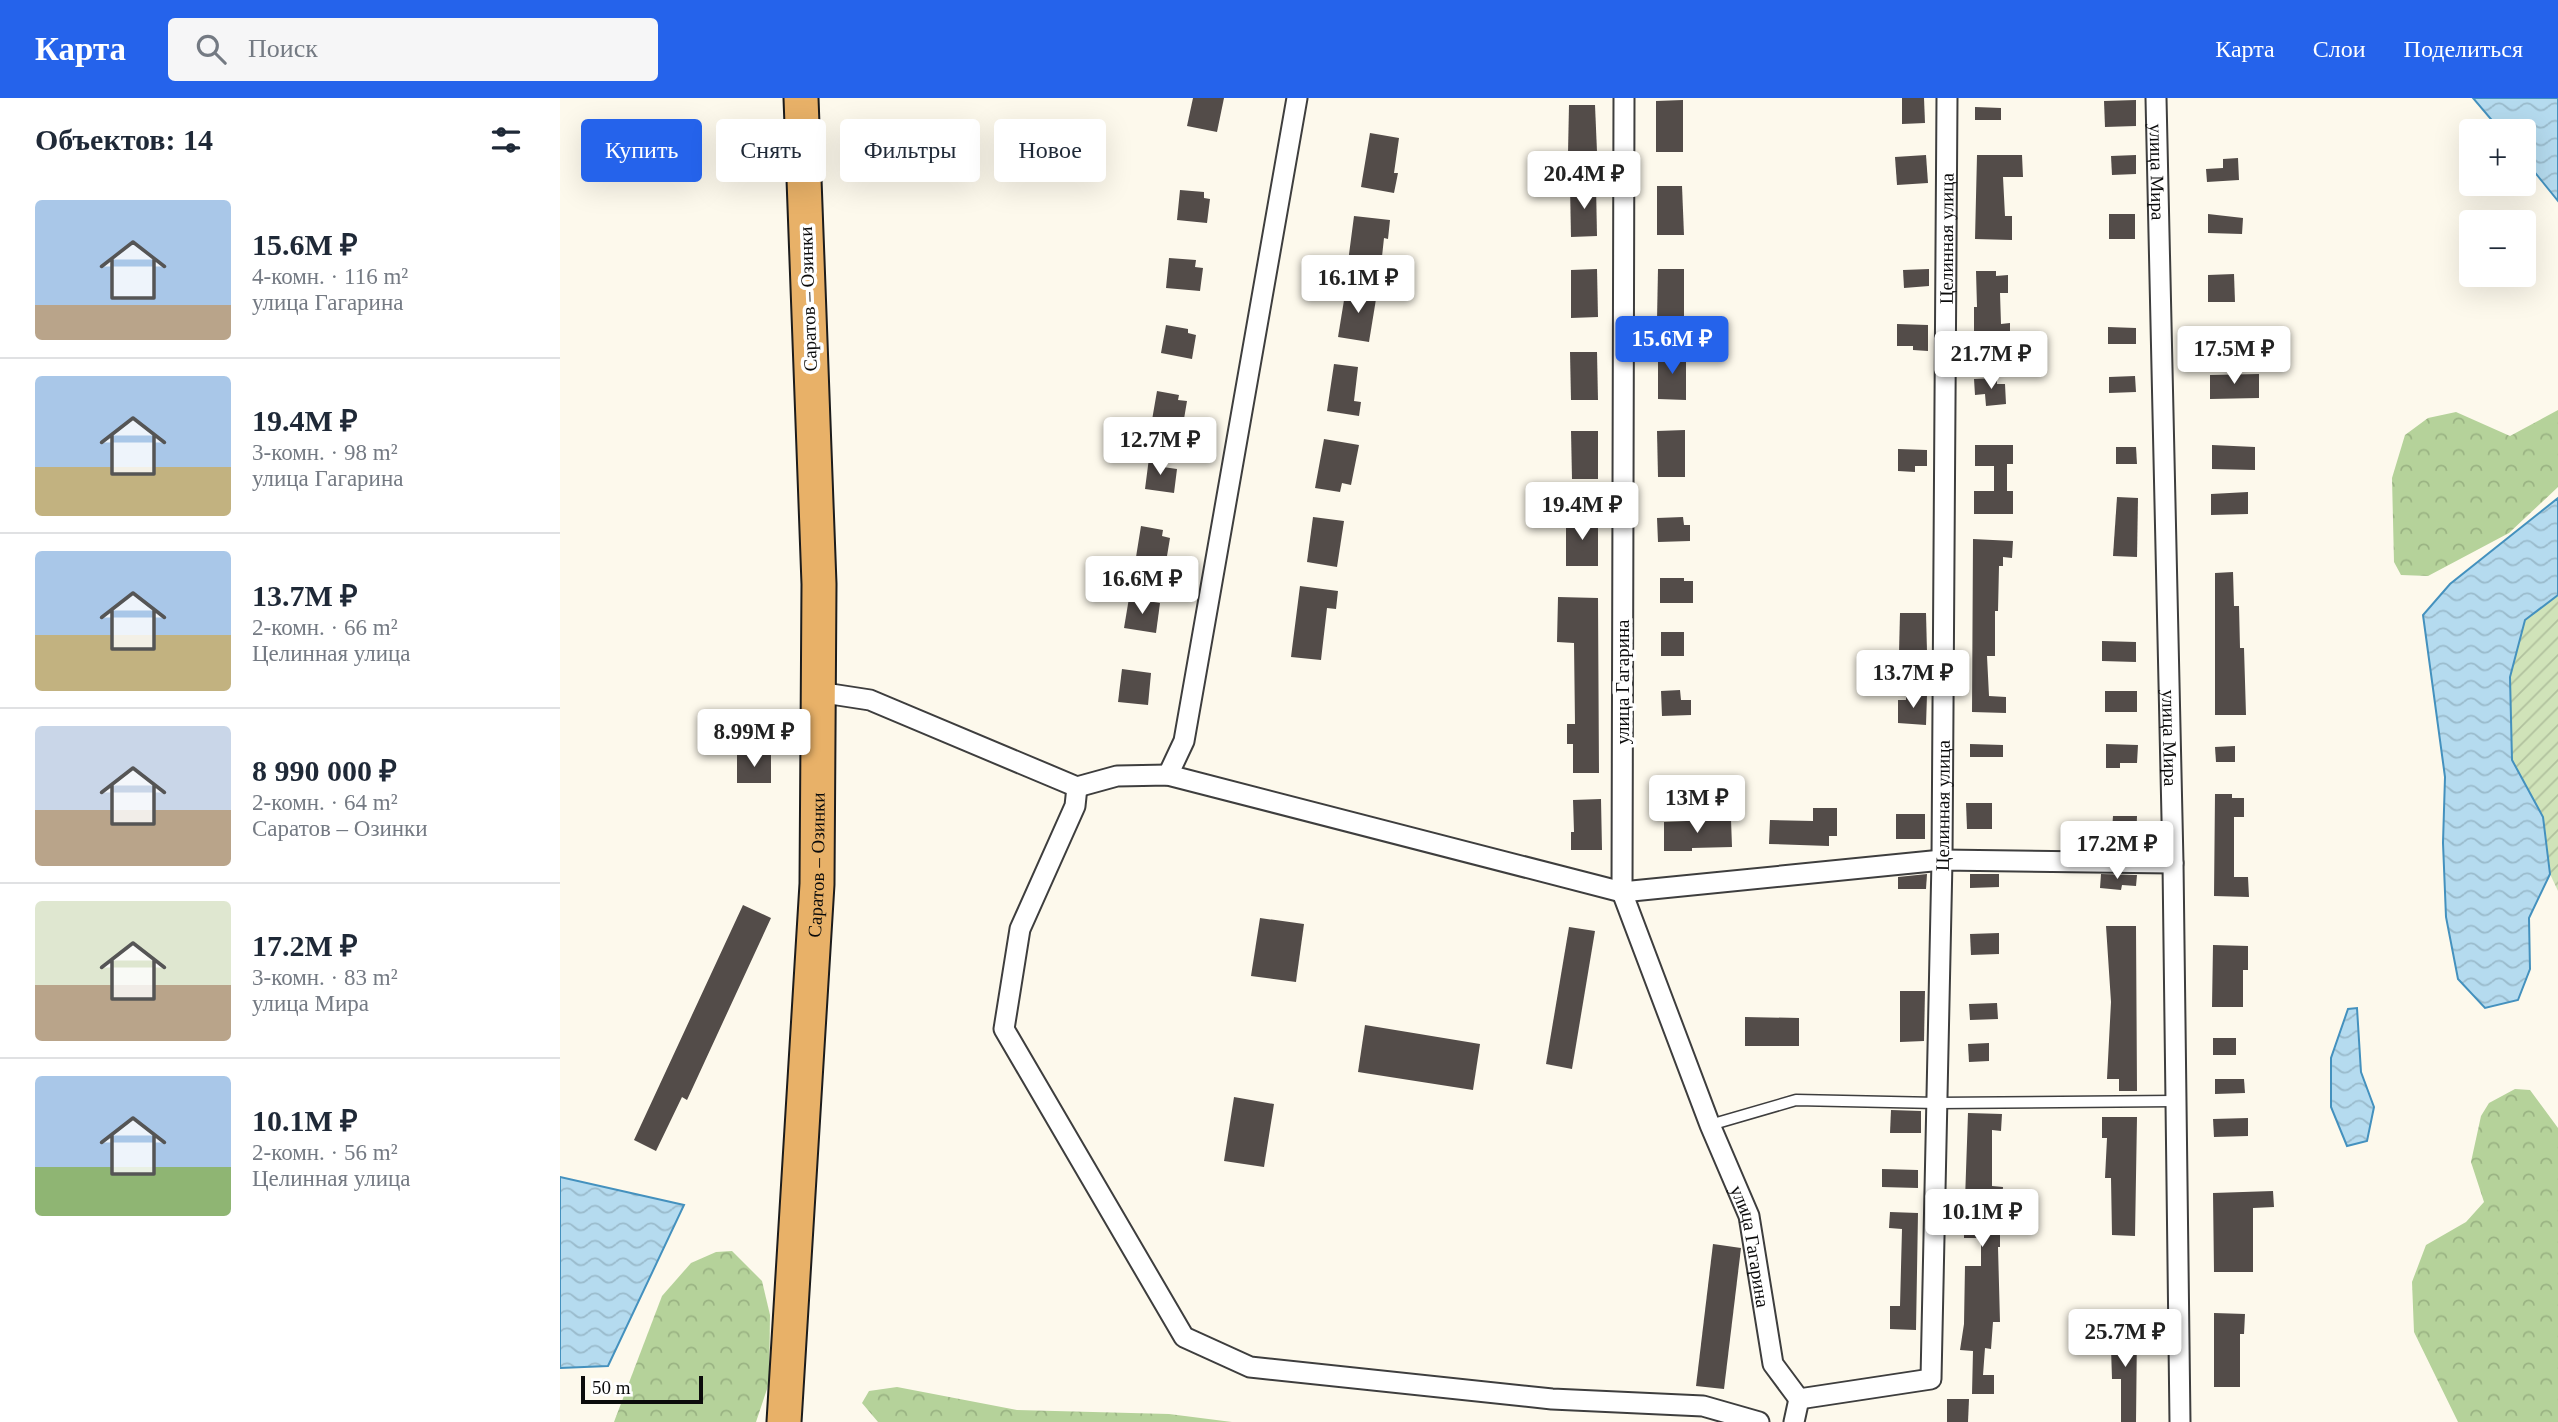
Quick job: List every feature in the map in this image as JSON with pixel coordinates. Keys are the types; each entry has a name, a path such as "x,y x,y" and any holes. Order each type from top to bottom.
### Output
{"highway":[{"name":"Саратов – Озинки","path":"785,1422 817,884 818,571 801,98"}],"street":[{"path":"1168,775 1184,741 1297,98"},
{"name":"улица Гагарина","path":"1624,98 1622,892 1710,1125 1749,1216 1773,1364 1798,1399"},
{"name":"Целинная улица","path":"1798,1399 1931,1379 1942,860 1947,98"},
{"name":"улица Мира","path":"2156,98 2173,863 2180,1422"},
{"path":"818,692 870,700 1077,787 1117,776 1168,775 1622,892 1942,860 2173,863"},
{"path":"1077,787 1075,806 1020,929 1004,1029 1184,1337 1250,1367 1552,1399 1703,1406 1759,1422"},
{"path":"1794,1422 1798,1399"}],"lane":[{"path":"1710,1125 1796,1100 2175,1101"}],"green space":[{"path":"2558,410 2558,487 2509,533 2428,576 2401,575 2394,562 2392,478 2405,435 2428,418 2456,412 2510,436"},
{"path":"2558,595 2558,891 2550,874 2543,817 2512,760 2510,677 2525,620"},
{"path":"2515,1089 2530,1090 2558,1128 2558,1422 2458,1422 2414,1332 2412,1282 2426,1245 2466,1222 2484,1202 2471,1162 2481,1116 2489,1103"},
{"path":"732,1251 762,1281 770,1315 769,1383 756,1422 614,1422 662,1296 691,1263 716,1252"},
{"path":"897,1387 1017,1410 1169,1414 1232,1422 878,1422 862,1403 869,1391"}],"water":[{"path":"2473,98 2558,98 2558,201 2536,174 2536,119 2491,119"},
{"path":"2558,498 2558,595 2525,620 2510,677 2512,760 2543,817 2550,874 2529,918 2530,969 2518,1000 2485,1008 2458,979 2446,917 2443,843 2445,777 2423,615 2450,584"},
{"path":"2357,1008 2361,1072 2374,1107 2367,1141 2347,1146 2331,1107 2331,1058 2348,1009"},
{"path":"560,1177 684,1205 608,1366 560,1368"}],"building":[{"path":"1193,98 1224,98 1217,132 1187,126"},
{"path":"1902,98 1924,98 1925,123 1902,124"},
{"path":"1683,100 1683,152 1656,152 1656,101"},
{"path":"2136,100 2136,126 2105,127 2104,101"},
{"path":"1569,105 1595,105 1597,152 1568,153"},
{"path":"1975,107 2001,108 2001,120 1975,120"},
{"path":"1370,133 1399,138 1394,173 1398,173 1394,193 1361,187"},
{"path":"1926,155 1928,183 1897,185 1895,157"},
{"path":"1977,155 2022,155 2023,177 2003,177 2005,216 2012,216 2012,240 1975,239"},
{"path":"2136,155 2136,174 2112,175 2111,156"},
{"path":"2238,158 2239,180 2207,182 2206,169 2223,168 2223,159"},
{"path":"1596,185 1597,236 1571,237 1570,186"},
{"path":"1657,186 1682,186 1684,235 1657,235"},
{"path":"1180,190 1204,192 1204,198 1210,199 1207,223 1177,220"},
{"path":"2109,214 2135,214 2135,239 2109,239"},
{"path":"2208,214 2243,218 2242,234 2208,233"},
{"path":"1354,216 1390,220 1388,239 1384,238 1381,266 1348,262"},
{"path":"1169,258 1196,260 1195,267 1203,268 1200,291 1166,288"},
{"path":"1597,269 1598,317 1571,318 1571,270"},
{"path":"1658,269 1684,269 1684,320 1657,320"},
{"path":"1929,269 1929,286 1904,288 1903,270"},
{"path":"1976,271 1996,271 1996,276 2008,275 2008,293 2000,293 2001,324 2010,323 2010,343 1974,343"},
{"path":"2234,274 2235,302 2208,302 2208,275"},
{"path":"1346,288 1377,293 1369,342 1338,337"},
{"path":"1897,324 1928,325 1928,351 1913,350 1913,346 1897,346"},
{"path":"1166,325 1188,329 1188,333 1196,335 1192,359 1161,353"},
{"path":"2233,326 2233,332 2252,331 2252,347 2210,347 2210,327"},
{"path":"2108,327 2136,328 2136,344 2108,344"},
{"path":"1570,352 1597,352 1598,400 1571,400"},
{"path":"1658,352 1686,353 1686,400 1658,399"},
{"path":"1334,364 1358,367 1354,401 1361,402 1359,416 1327,411"},
{"path":"2259,374 2259,398 2210,399 2210,375"},
{"path":"2135,376 2136,392 2109,393 2109,377"},
{"path":"1997,378 1997,384 2005,384 2006,404 1986,406 1985,394 1975,395 1974,379"},
{"path":"1157,391 1179,395 1178,400 1187,401 1183,425 1152,420"},
{"path":"1685,430 1685,477 1658,477 1657,431"},
{"path":"1571,431 1598,431 1598,479 1572,479"},
{"path":"1324,439 1359,445 1351,485 1342,483 1340,492 1315,488"},
{"path":"1975,445 2013,445 2013,464 2007,464 2007,491 2013,491 2013,514 1974,514 1974,491 1994,491 1994,466 1975,466"},
{"path":"2212,445 2255,447 2255,470 2212,469"},
{"path":"2116,447 2136,447 2137,464 2116,464"},
{"path":"1898,449 1927,450 1927,466 1915,466 1915,472 1898,471"},
{"path":"1149,458 1164,460 1163,467 1177,469 1174,493 1145,489"},
{"path":"2248,492 2248,514 2211,515 2211,494"},
{"path":"2117,497 2138,498 2137,557 2113,556"},
{"path":"1313,517 1344,521 1337,567 1307,562"},
{"path":"1566,517 1598,517 1598,566 1566,566"},
{"path":"1683,517 1684,525 1690,525 1690,541 1658,542 1657,518"},
{"path":"1141,526 1163,530 1162,536 1170,538 1166,562 1136,557"},
{"path":"1973,539 2013,541 2012,558 2003,557 2003,566 1999,566 1995,656 1987,656 1989,696 2006,697 2006,713 1972,712"},
{"path":"2233,572 2234,606 2239,606 2240,648 2244,648 2246,715 2215,715 2215,573"},
{"path":"1660,578 1684,578 1684,581 1693,581 1693,603 1660,603"},
{"path":"1300,586 1338,591 1336,609 1327,608 1321,660 1291,657"},
{"path":"1558,597 1598,598 1599,773 1573,773 1573,744 1567,744 1567,724 1575,724 1574,643 1557,642"},
{"path":"1129,598 1160,603 1156,633 1124,628"},
{"path":"1900,613 1926,613 1927,652 1899,653"},
{"path":"1661,632 1684,632 1684,656 1661,656"},
{"path":"2102,641 2136,642 2136,662 2102,661"},
{"path":"1122,669 1151,673 1148,705 1118,702"},
{"path":"1680,690 1681,700 1691,700 1691,715 1662,716 1661,691"},
{"path":"2105,691 2137,691 2137,712 2105,712"},
{"path":"1906,694 1927,695 1926,725 1898,723 1898,700 1906,700"},
{"path":"1970,744 2003,745 2003,757 1970,757"},
{"path":"2106,744 2138,745 2137,763 2120,763 2120,768 2106,768"},
{"path":"2235,746 2235,762 2216,762 2215,747"},
{"path":"737,755 771,755 771,783 737,783"},
{"path":"2215,794 2232,794 2232,798 2244,798 2244,817 2234,817 2234,877 2248,877 2249,897 2214,896"},
{"path":"1601,799 1602,850 1571,850 1571,832 1574,832 1573,800"},
{"path":"1966,803 1992,803 1992,829 1967,829"},
{"path":"1813,808 1837,808 1837,836 1829,836 1829,846 1769,844 1770,820 1813,821"},
{"path":"1896,814 1925,814 1925,839 1896,839"},
{"path":"2113,816 2137,816 2136,845 2118,844 2119,830 2112,830"},
{"path":"1731,819 1732,847 1664,851 1664,822"},
{"path":"1927,874 1926,889 1898,889 1898,877"},
{"path":"1970,874 1999,874 1999,887 1970,888"},
{"path":"2101,874 2137,875 2136,886 2122,885 2121,890 2100,888"},
{"path":"743,905 771,918 687,1100 682,1097 656,1151 634,1140"},
{"path":"1260,918 1304,924 1296,982 1251,976"},
{"path":"2106,926 2136,926 2137,1091 2119,1091 2119,1079 2107,1079 2111,1002"},
{"path":"1569,927 1595,931 1572,1069 1546,1064"},
{"path":"1999,933 1999,954 1971,955 1970,934"},
{"path":"2213,945 2248,946 2248,970 2243,970 2243,1007 2212,1007"},
{"path":"1900,991 1925,991 1924,1041 1900,1042"},
{"path":"1997,1003 1998,1019 1970,1020 1969,1004"},
{"path":"1745,1017 1799,1018 1799,1046 1745,1046"},
{"path":"1365,1025 1480,1044 1473,1090 1358,1072"},
{"path":"2213,1038 2236,1038 2236,1055 2213,1055"},
{"path":"1989,1043 1989,1061 1969,1062 1968,1044"},
{"path":"2215,1079 2244,1079 2245,1093 2215,1094"},
{"path":"1234,1097 1274,1104 1264,1167 1224,1161"},
{"path":"1891,1110 1921,1111 1921,1133 1890,1133"},
{"path":"1968,1113 2002,1114 2001,1131 1992,1130 1992,1186 2003,1187 2002,1200 1994,1200 1993,1225 2000,1225 2000,1322 1993,1322 1991,1349 1985,1348 1983,1375 1994,1375 1994,1394 1972,1394 1973,1351 1960,1350 1964,1324 1965,1266 1981,1266 1981,1238 1964,1238 1964,1224 1977,1225 1978,1200 1965,1200"},
{"path":"2102,1117 2137,1117 2135,1236 2112,1235 2111,1178 2105,1178 2107,1138 2102,1138"},
{"path":"2248,1118 2248,1136 2214,1137 2213,1119"},
{"path":"1882,1169 1918,1170 1918,1188 1882,1187"},
{"path":"2273,1191 2274,1207 2253,1208 2253,1272 2214,1272 2213,1193"},
{"path":"1890,1212 1918,1213 1916,1330 1890,1329 1890,1306 1900,1306 1902,1229 1889,1228"},
{"path":"1713,1244 1741,1248 1724,1389 1696,1386"},
{"path":"2214,1313 2245,1314 2244,1334 2240,1334 2240,1387 2214,1387"},
{"path":"2108,1328 2137,1330 2136,1422 2121,1422 2121,1379 2112,1379"},
{"path":"1947,1399 1969,1399 1968,1422 1947,1422"}]}
